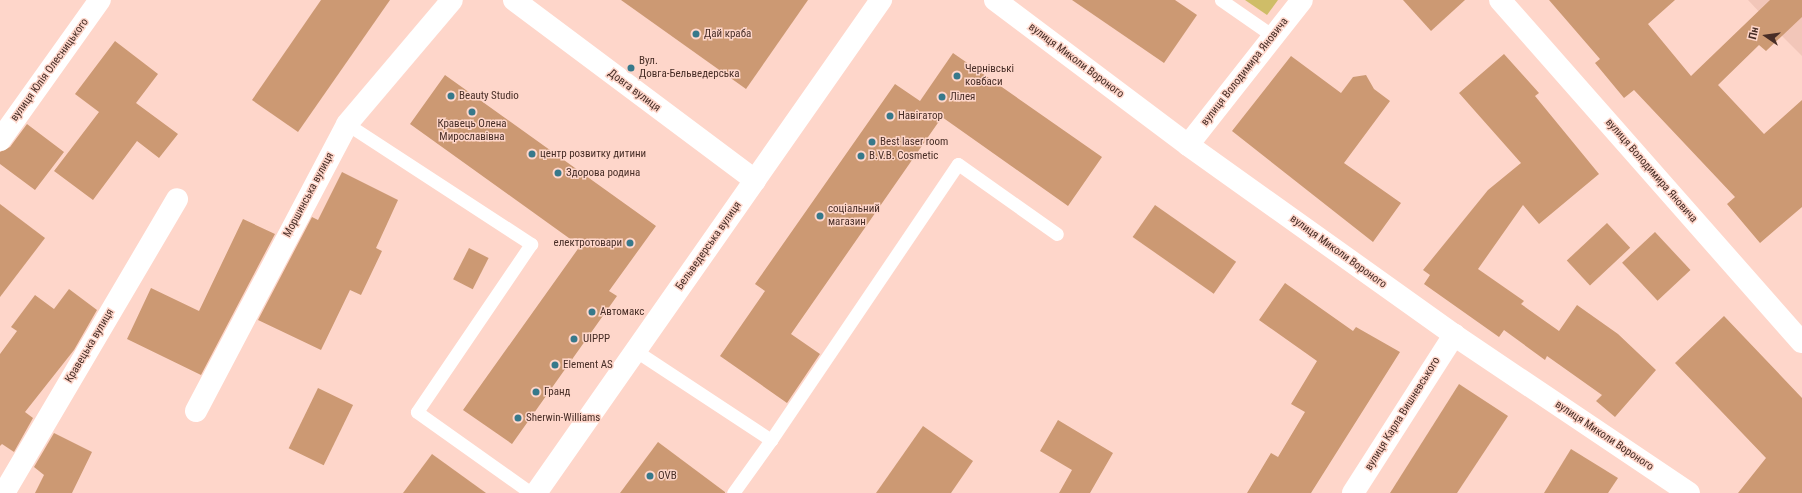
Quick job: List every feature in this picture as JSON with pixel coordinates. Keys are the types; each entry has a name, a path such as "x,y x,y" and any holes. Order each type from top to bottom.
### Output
{"street":[{"name":"вулиця Юлія Олесницького","path":"0,140 100,0"},
{"name":"Моршинська вулиця","path":"196,411 347,124 452,0"},
{"name":"Довга вулиця","path":"514,0 755,180"},
{"name":"Бельведерська вулиця","path":"536,493 881,0"},
{"name":"вулиця Миколи Вороного","path":"995,0 1188,145 1454,335 1689,493"},
{"name":"вулиця Володимира Яновича","path":"1188,145 1302,0"},
{"name":"вулиця Володимира Яновича","path":"1500,0 1802,342"},
{"name":"Кравецька вулиця","path":"4,493 177,199"},
{"name":"вулиця Карла Вишневського","path":"1353,493 1454,335"}],"lane":[{"path":"1221,0 1273,36"},
{"path":"347,124 531,244 417,412 531,493"},
{"path":"733,493 771,440 958,164 1057,234"},
{"path":"636,351 771,440"}],"shaded area":[{"path":"1245,0 1278,0 1267,15"},
{"path":"1748,0 1802,0 1802,56 1782,36"}],"building":[{"path":"321,0 390,0 298,132 252,100"},
{"path":"621,0 808,0 746,89"},
{"path":"1072,0 1175,0 1197,15 1164,63"},
{"path":"1403,0 1465,0 1431,31"},
{"path":"1549,0 1675,0 1648,24 1691,76 1770,0 1802,0 1802,17 1766,51 1759,45 1718,85 1764,134 1802,100 1802,207 1760,243 1727,204 1735,197 1634,90 1624,98 1595,63 1600,59"},
{"path":"115,41 158,74 136,103 178,134 159,158 137,141 93,200 54,171 99,112 75,94"},
{"path":"953,53 1102,157 1068,206 942,117 791,334 820,354 787,403 720,356 765,291 755,284 895,84 920,101"},
{"path":"1504,54 1539,93 1535,96 1599,174 1539,224 1523,205 1478,269 1524,301 1521,304 1559,331 1577,305 1618,334 1656,370 1615,417 1596,401 1602,395 1547,356 1545,360 1504,330 1499,337 1424,284 1430,275 1423,270 1488,190 1521,163 1459,93"},
{"path":"1291,56 1341,93 1353,77 1366,75 1374,89 1390,101 1344,163 1401,203 1373,242 1232,131"},
{"path":"445,75 656,226 609,291 617,296 512,444 463,410 580,246 410,124"},
{"path":"27,124 64,152 35,190 0,164 0,152 10,147"},
{"path":"342,172 398,200 376,248 382,251 361,295 350,290 321,350 258,320 312,217 318,220"},
{"path":"0,204 45,238 0,297"},
{"path":"1155,205 1236,262 1214,294 1133,237"},
{"path":"243,219 275,234 201,375 127,339 151,288 199,311"},
{"path":"1607,223 1630,248 1590,285 1567,261"},
{"path":"1655,232 1690,270 1658,301 1622,263"},
{"path":"469,248 489,258 473,289 453,279"},
{"path":"1285,283 1353,331 1356,327 1400,352 1311,493 1247,493 1271,453 1278,457 1305,412 1291,404 1317,361 1259,320"},
{"path":"69,289 97,310 74,350 25,412 33,418 14,452 2,444 0,446 0,354 17,331 11,327 35,295 54,309"},
{"path":"1724,316 1802,398 1802,493 1738,493 1766,458 1675,363"},
{"path":"1459,384 1508,416 1457,493 1390,493"},
{"path":"318,388 353,405 324,465 289,448"},
{"path":"1058,420 1113,453 1090,493 1059,493 1072,470 1040,451"},
{"path":"923,426 973,461 951,493 876,493"},
{"path":"54,433 92,452 72,493 35,493 44,475 34,467"},
{"path":"658,442 725,492 725,493 620,493"},
{"path":"1571,449 1618,478 1608,493 1544,493"},
{"path":"432,454 486,493 403,493"}],"place":[{"name":"Дай краба","path":"696,34"},
{"name":"Вул. Довга-Бельведерська","path":"631,68"},
{"name":"Чернівські ковбаси","path":"957,76"},
{"name":"Beauty Studio","path":"451,96"},
{"name":"Лілея","path":"942,97"},
{"name":"Кравець Олена Мирославівна","path":"472,112"},
{"name":"Навігатор","path":"890,116"},
{"name":"Best laser room","path":"872,142"},
{"name":"центр розвитку дитини","path":"532,154"},
{"name":"B.V.B. Cosmetic","path":"861,156"},
{"name":"Здорова родина","path":"558,173"},
{"name":"соціальний магазин","path":"820,216"},
{"name":"електротовари","path":"630,243"},
{"name":"Автомакс","path":"592,312"},
{"name":"UIPPP","path":"574,339"},
{"name":"Element AS","path":"555,365"},
{"name":"Гранд","path":"536,392"},
{"name":"Sherwin-Williams","path":"518,418"},
{"name":"OVB","path":"650,476"}]}
